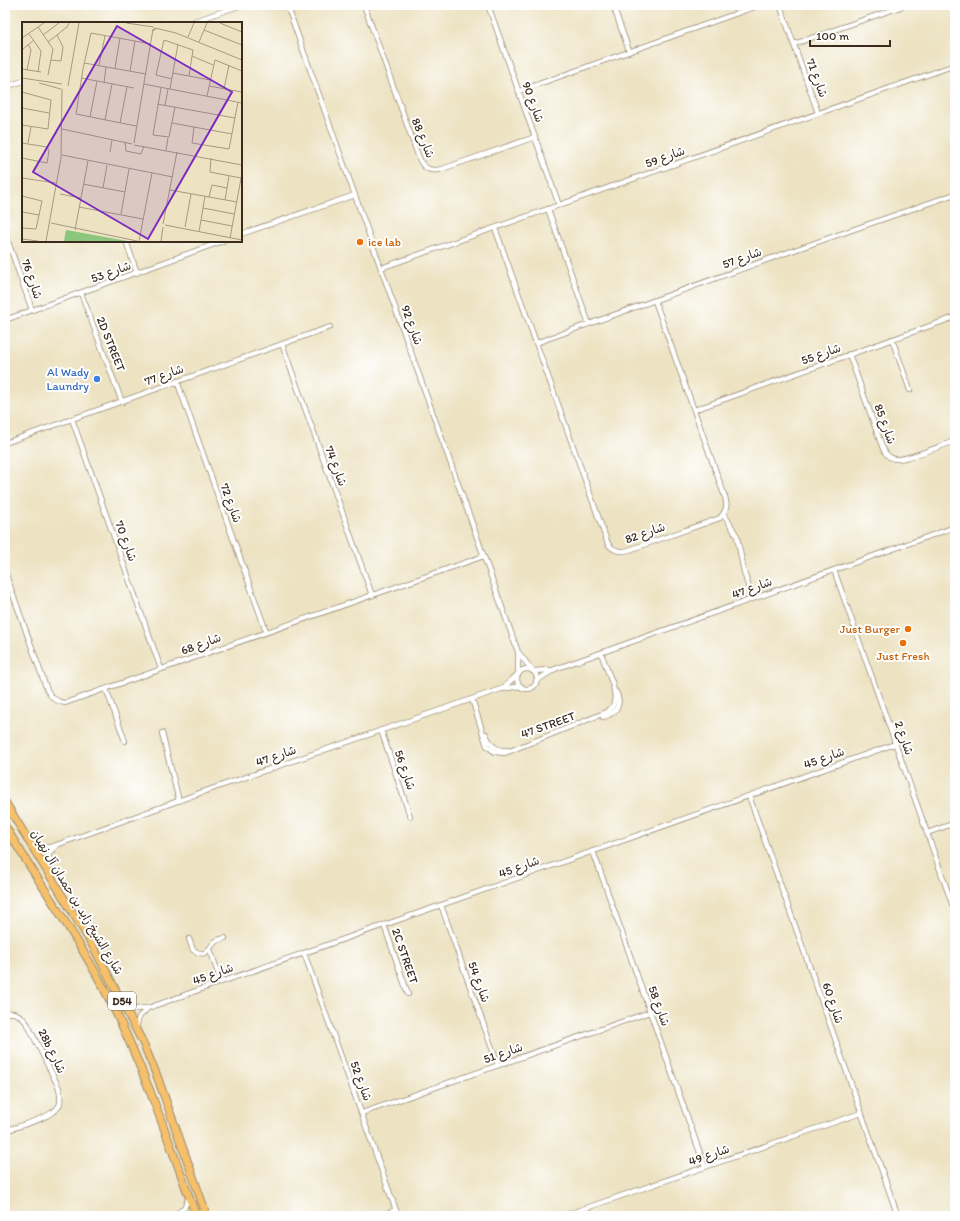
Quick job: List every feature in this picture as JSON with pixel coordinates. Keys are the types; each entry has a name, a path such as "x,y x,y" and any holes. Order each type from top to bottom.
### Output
{"main road":[{"name":"شارع الشيخ زايد بن حمدان آل نهيان","path":"5,802 93,946 136,1030 150,1060 207,1216"},
{"name":"شارع الشيخ زايد بن حمدان آل نهيان","path":"5,826 78,941 100,980 124,1029 144,1076 196,1216"},
{"path":"124,1029 143,1061 148,1062 150,1060"},
{"path":"144,1076 148,1074 151,1076 169,1111"}],"street":[{"path":"192,22 241,5"},
{"name":"شارع 92","path":"287,5 518,652 532,670"},
{"name":"شارع 88","path":"364,5 421,164 425,168 436,171 442,170 535,137"},
{"name":"شارع 90","path":"488,5 559,205"},
{"path":"612,5 629,52"},
{"path":"519,90 760,5"},
{"name":"شارع 71","path":"780,5 818,113"},
{"path":"794,44 906,5"},
{"name":"شارع 59","path":"381,268 955,65"},
{"path":"5,87 22,81"},
{"name":"شارع 57","path":"536,342 955,194"},
{"path":"242,232 355,195"},
{"path":"548,209 589,324"},
{"name":"شارع 82","path":"495,228 608,544 617,551 624,552 720,518 724,514"},
{"name":"شارع 76","path":"5,233 32,310"},
{"path":"126,242 137,272"},
{"name":"شارع 53","path":"5,320 220,242"},
{"name":"2D STREET","path":"81,293 122,402"},
{"path":"654,301 727,503 724,514 736,536 744,572 752,598"},
{"name":"شارع 55","path":"694,410 955,317"},
{"name":"شارع 77","path":"5,443 330,327"},
{"path":"892,339 910,390"},
{"name":"شارع 74","path":"282,344 372,595"},
{"name":"شارع 85","path":"849,354 886,455 895,459 900,459 955,441"},
{"name":"شارع 72","path":"177,381 266,631"},
{"name":"شارع 70","path":"72,419 161,669"},
{"name":"شارع 47","path":"536,681 555,669 955,527"},
{"name":"شارع 68","path":"5,572 50,696 54,700 65,703 266,631 484,556"},
{"name":"شارع 2","path":"834,570 955,912"},
{"name":"شارع 92","path":"518,652 518,674"},
{"name":"47 STREET","path":"472,699 482,728 490,743 495,748 504,750 518,747 586,722 605,714 612,708 615,702 615,696 612,682 601,653"},
{"path":"524,669 532,670 536,675 536,681 533,687 524,688 517,681 518,674 524,669"},
{"name":"شارع 47","path":"532,670 555,669"},
{"name":"شارع 47","path":"501,689 518,674"},
{"name":"شارع 47","path":"30,845 44,847 58,844 501,689 521,686"},
{"path":"106,689 125,741"},
{"name":"شارع 56","path":"381,730 410,816"},
{"path":"162,733 179,801"},
{"name":"شارع 45","path":"123,1004 135,1009 148,1008 895,744"},
{"name":"شارع 60","path":"749,796 898,1216"},
{"path":"927,833 955,823"},
{"path":"46,869 48,855 58,844"},
{"name":"شارع 58","path":"593,851 705,1167"},
{"name":"شارع 54","path":"441,905 498,1065"},
{"name":"2C STREET","path":"384,925 408,994"},
{"path":"189,939 191,947 196,952 203,953 210,950 216,941 225,938"},
{"path":"210,950 220,982"},
{"name":"شارع 52","path":"304,953 398,1216"},
{"path":"136,1030 139,1017 148,1008"},
{"name":"28b شارع","path":"5,1013 13,1012 22,1017 59,1088 60,1098 59,1106 54,1112 5,1131"},
{"name":"شارع 51","path":"362,1113 650,1012"},
{"name":"شارع 49","path":"564,1216 861,1113"},
{"path":"174,1216 184,1208 189,1198"},
{"path":"378,1216 396,1210"},
{"path":"174,1216 188,1216"}],"place":[{"name":"ice lab","path":"360,242"},
{"name":"Al Wady Laundry","path":"97,379"},
{"name":"Just Burger","path":"908,629"},
{"name":"Just Fresh","path":"903,643"}]}
